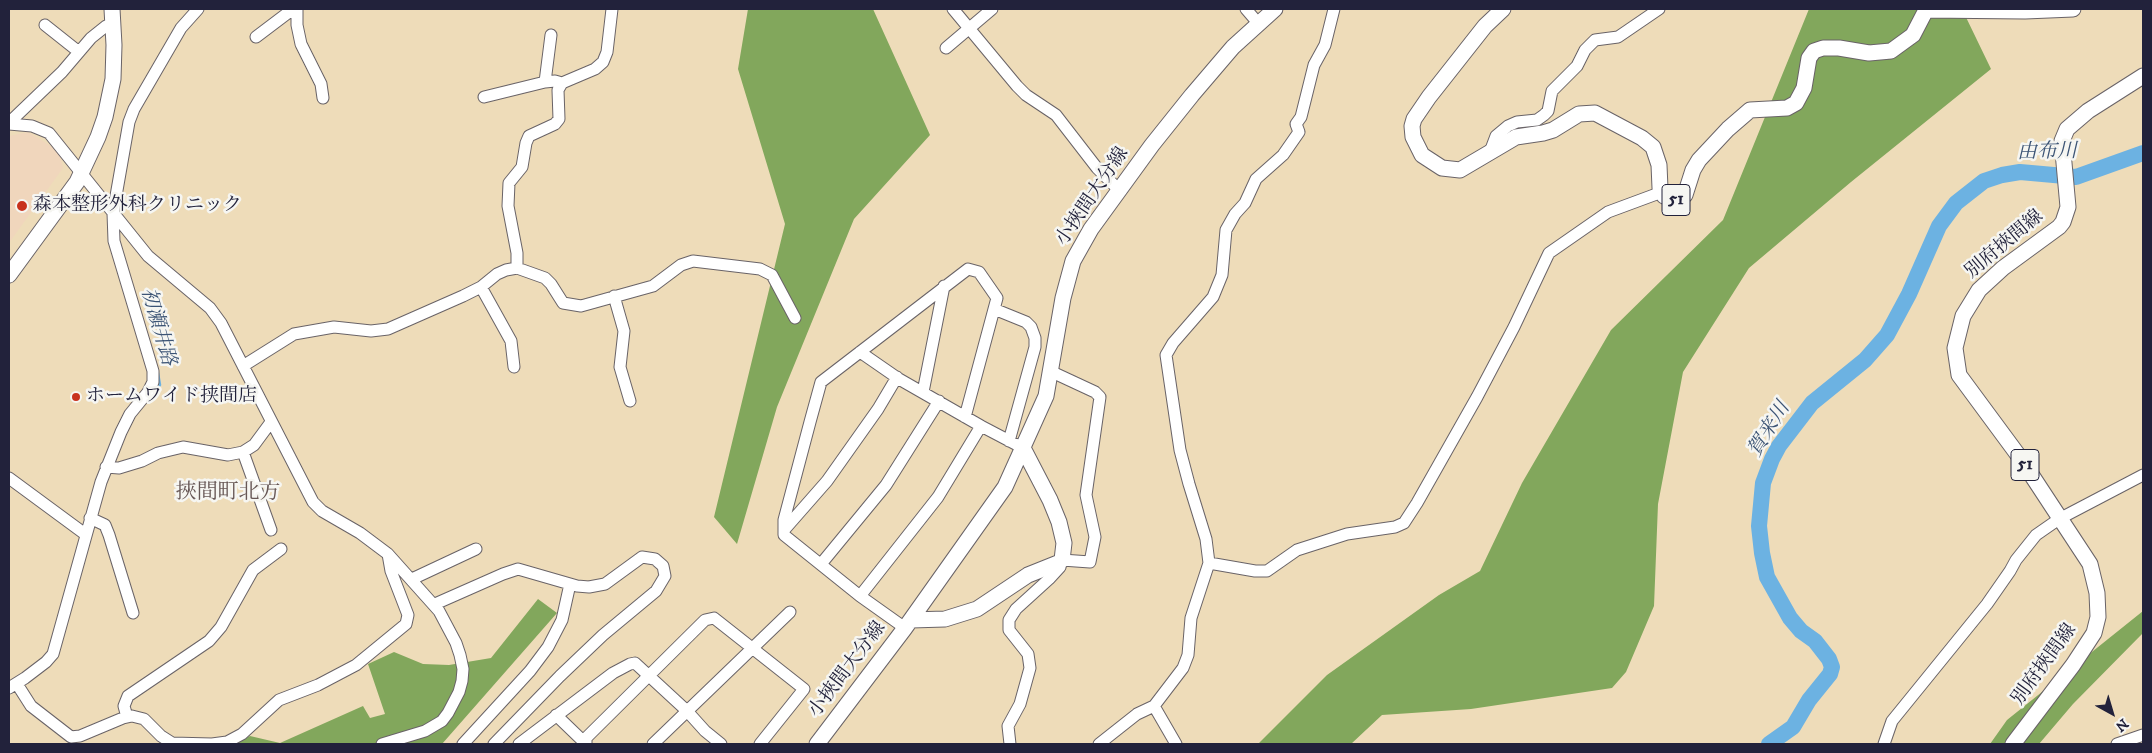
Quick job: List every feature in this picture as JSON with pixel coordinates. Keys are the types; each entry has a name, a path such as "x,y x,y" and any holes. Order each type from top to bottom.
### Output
{"main road":[{"path":"9,275 82,173 98,137 108,103 114,68 112,9"},
{"name":"小挾間大分線","path":"817,744 908,624 1005,487 1046,396 1052,372 1063,298 1073,261 1091,229 1192,95 1233,47 1275,9"},
{"name":"51","path":"1503,9 1485,26 1418,112 1412,126 1413,138 1420,152 1442,168 1460,170 1516,137 1553,130 1584,113 1598,113 1621,128 1642,138 1653,147 1659,165 1662,192 1667,199 1672,200 1677,200 1685,195 1693,170 1699,160 1728,129 1750,110 1787,108 1796,103 1804,88 1809,58 1814,51 1823,48 1839,48 1869,53 1891,51 1913,35 1926,10 2025,11 2073,9"},
{"name":"別府挾間線","path":"2013,744 2073,665 2094,633 2098,617 2097,593 2090,564 2059,520 2021,459 1959,375 1955,348 1964,316 1979,290 2003,268 2060,227 2068,207 2062,141 2067,129 2072,123 2143,76"},
{"path":"1023,448 1050,500 1059,522 1064,543 1060,562"},
{"name":"小挾間大分線","path":"908,624 946,619 977,609 1028,575 1060,562"}],"street":[{"path":"198,9 176,34 134,108 129,122 116,217 114,241 154,377 152,386 126,421 106,468 85,534 55,649 46,662 13,686 31,706 71,737 80,736 127,717 137,717 144,719 160,736 172,743 222,743 242,734 279,700 318,685 356,665 406,624 408,620 406,610 391,571 388,554"},
{"path":"256,37 293,9"},
{"path":"297,9 297,25 301,44 321,84 323,98"},
{"path":"484,97 545,82 554,81 562,83 595,69 603,62 607,52 612,9"},
{"path":"953,9 1026,95 1056,115 1097,168 1119,190"},
{"path":"946,48 992,9"},
{"path":"1246,9 1258,23"},
{"path":"1099,744 1137,714 1154,706 1183,668 1188,655 1191,618 1209,563 1206,539 1180,450 1166,355 1173,342 1213,297 1222,275 1226,230 1235,214 1245,203 1256,179 1283,155 1299,132 1296,124 1300,117 1314,65 1325,46 1334,9"},
{"path":"1490,152 1496,136 1508,126 1517,122 1537,120 1548,111 1552,91 1577,66 1585,50 1595,40 1618,37 1659,9"},
{"path":"113,24 103,27 62,72 14,118 10,126 32,126 49,133 116,217 155,262 195,293 210,308 221,323 313,502 322,511 360,533 388,554 434,604 449,628 460,655 463,669 459,692 448,713 442,721 425,731 382,744"},
{"path":"45,25 79,52"},
{"path":"545,82 551,35"},
{"path":"517,268 517,253 508,206 509,183 522,167 529,136 556,124 559,119 558,90 562,83"},
{"path":"1209,563 1255,571 1267,571 1296,550 1347,534 1395,527 1404,523 1412,513 1477,397 1514,327 1549,253 1608,212 1662,192"},
{"path":"243,366 294,334 334,327 365,331 382,330 421,316 481,287 497,274 517,268 545,278 563,303 581,306 653,286 681,266 693,261 760,269 772,275 795,318"},
{"path":"908,624 860,596 784,535 784,520 821,382 902,317 968,269 979,272 997,298 965,417"},
{"path":"923,392 944,286"},
{"path":"481,287 511,341 514,367"},
{"path":"614,296 624,331 620,367 630,401"},
{"path":"994,309 1026,322 1031,327 1035,338 1035,347 1009,441"},
{"path":"860,352 897,377 1023,448"},
{"path":"1010,744 1008,726 1020,704 1030,668 1028,654 1009,630 1009,620 1016,609 1050,579 1060,567 1060,562 1090,562 1095,537 1086,495 1100,397 1095,392 1072,380 1052,372"},
{"path":"784,530 827,481 878,409 897,377"},
{"path":"821,564 886,486 939,401"},
{"path":"106,468 119,468 142,461 158,453 183,447 228,455 243,452 254,445 271,422"},
{"path":"860,596 938,497 981,426"},
{"path":"243,452 271,530"},
{"path":"1884,744 1892,721 1986,604 2016,560 2036,536 2059,520 2143,475"},
{"path":"9,478 85,534"},
{"path":"90,518 105,525 133,613"},
{"path":"127,717 124,706 128,696 210,640 221,627 253,570 281,549"},
{"path":"412,579 476,549"},
{"path":"434,604 518,569 583,587 601,586 642,557 655,559 663,566 662,582 656,591 603,635 494,744"},
{"path":"463,744 544,653 562,620 570,584"},
{"path":"653,744 790,612"},
{"path":"586,744 586,738 649,675 705,620 714,618 804,688 760,744"},
{"path":"519,744 613,673 630,664 635,664 687,711 704,731 721,744"},
{"path":"1154,706 1176,744"},
{"path":"556,715 586,744"},
{"path":"2117,744 2143,735"}],"shaded area":[{"name":"森本整形外科クリニック","path":"28,132 59,151 63,168 9,243 9,136"}],"green space":[{"path":"748,9 873,9 930,135 854,219 777,407 737,544 714,517 785,224 738,69"},
{"path":"1809,9 1962,9 1991,69 1851,182 1749,268 1683,372 1658,504 1654,606 1626,672 1612,688 1471,709 1382,715 1351,744 1258,744 1327,675 1439,595 1480,571 1522,483 1611,330 1723,220"},
{"path":"538,599 557,613 442,744 234,744 250,736 280,743 363,706 370,718 385,714 368,664 394,652 423,664 449,665 491,658"},
{"path":"2143,611 2143,633 2073,704 2039,744 1990,744 2007,720"}],"waterway":[{"name":"賀来川","path":"1769,744 1793,727 1809,700 1830,674 1832,667 1829,659 1815,641 1801,631 1790,618 1767,577 1759,526 1763,483 1779,446 1812,403 1865,360 1887,335 1909,294 1939,226 1956,203 1984,181 2002,175 2020,172 2076,177 2143,153"},
{"name":"初瀬井路","path":"151,396 160,385 158,373"}],"place":[{"name":"森本整形外科クリニック","path":"22,206"},
{"name":"ホームワイド挟間店","path":"76,397"}],"district":[{"name":"挾間町北方","path":"228,494"}],"water label":[{"name":"由布川","path":"2047,153"}]}
